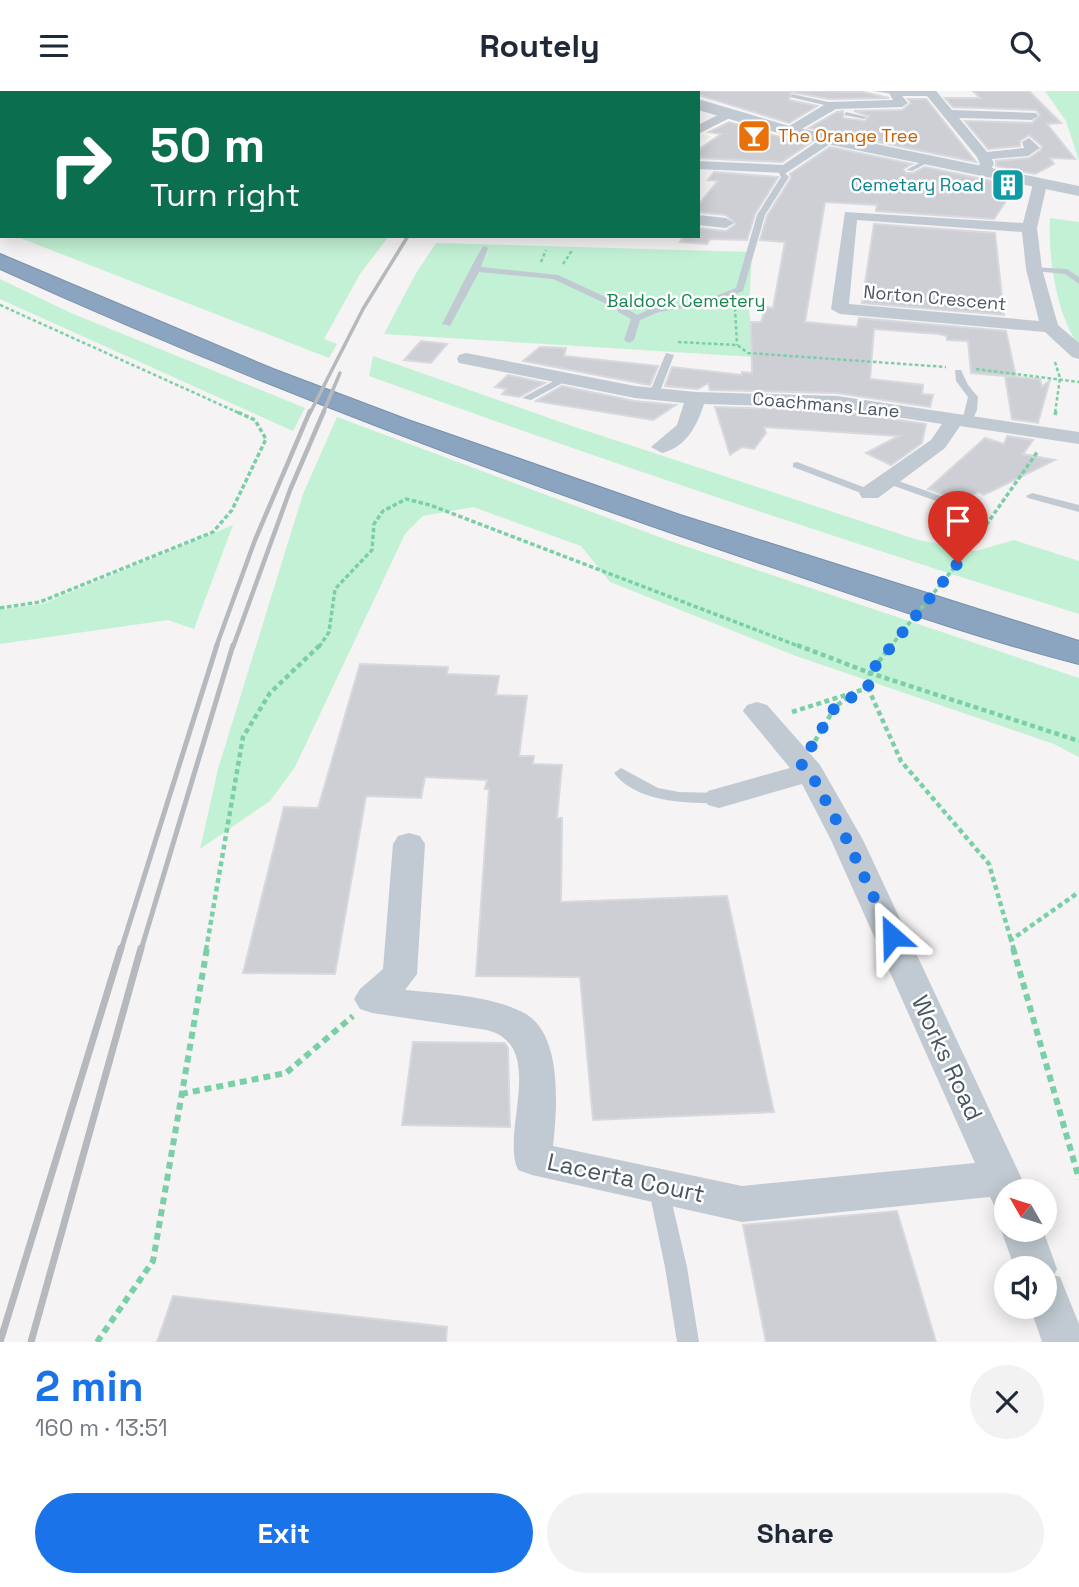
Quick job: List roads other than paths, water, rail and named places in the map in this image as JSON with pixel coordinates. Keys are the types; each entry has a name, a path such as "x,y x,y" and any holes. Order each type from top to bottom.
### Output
{"highway":[{"path":"0,241 176,317 449,421 883,566 1079,626"},
{"path":"0,261 248,368 426,435 877,590 1079,653"}],"street":[{"path":"788,131 836,111 930,91 983,164"},
{"path":"897,98 912,119"},
{"path":"701,107 788,131 927,161 983,164 1040,184 1079,191"},
{"path":"948,114 1032,116"},
{"path":"700,129 726,115"},
{"path":"700,168 779,170 793,167 811,150 830,140"},
{"path":"983,164 1028,152 1033,148 1029,142"},
{"path":"1040,184 1030,228 1034,269 1050,327 1079,353"},
{"name":"Norton Crescent","path":"1030,228 850,215 840,309 1050,327"},
{"path":"700,220 726,223"},
{"name":"Coachmans Lane","path":"466,359 654,394 696,398 837,402 1079,438"},
{"path":"662,447 686,428 696,398"},
{"path":"878,487 938,444 961,420"},
{"name":"Works Road","path":"761,715 806,768 847,840 1002,1179"},
{"path":"719,798 806,768"},
{"name":"Lacerta Court","path":"409,844 400,974 372,999 495,1018 517,1025 533,1051 535,1063 538,1126 531,1158 742,1204 994,1186"},
{"path":"1055,1319 1064,1342"}],"lane":[{"path":"877,91 897,98"},
{"path":"792,96 864,117"},
{"path":"910,170 927,161"},
{"path":"623,308 621,310 625,315 636,317 657,310 712,301 734,293 744,284 747,258 761,215 785,177 779,170"},
{"path":"447,324 484,248"},
{"path":"476,269 555,277 623,308 637,305 657,310"},
{"path":"1034,269 1067,272 1079,281"},
{"path":"629,340 636,317"},
{"path":"654,394 669,355"},
{"path":"958,372 960,383 973,395 975,403 961,420"},
{"path":"527,398 565,378"},
{"path":"797,465 878,487 954,503"},
{"path":"1032,496 1079,509"},
{"path":"621,773 636,787 656,794 719,798"},
{"path":"658,1185 676,1267 688,1342"}],"railway":[{"path":"310,413 363,309 407,238"},
{"path":"323,413 340,373"},
{"path":"216,647 255,540 310,411"},
{"path":"233,647 290,490 324,411"},
{"path":"121,950 217,645"},
{"path":"141,950 233,645"},
{"path":"0,1342 121,948"},
{"path":"31,1342 141,948"}],"place":[{"name":"The Orange Tree","path":"754,136"},
{"name":"Cemetary Road","path":"1008,185"}],"park label":[{"name":"Baldock Cemetery","path":"686,301"}]}
